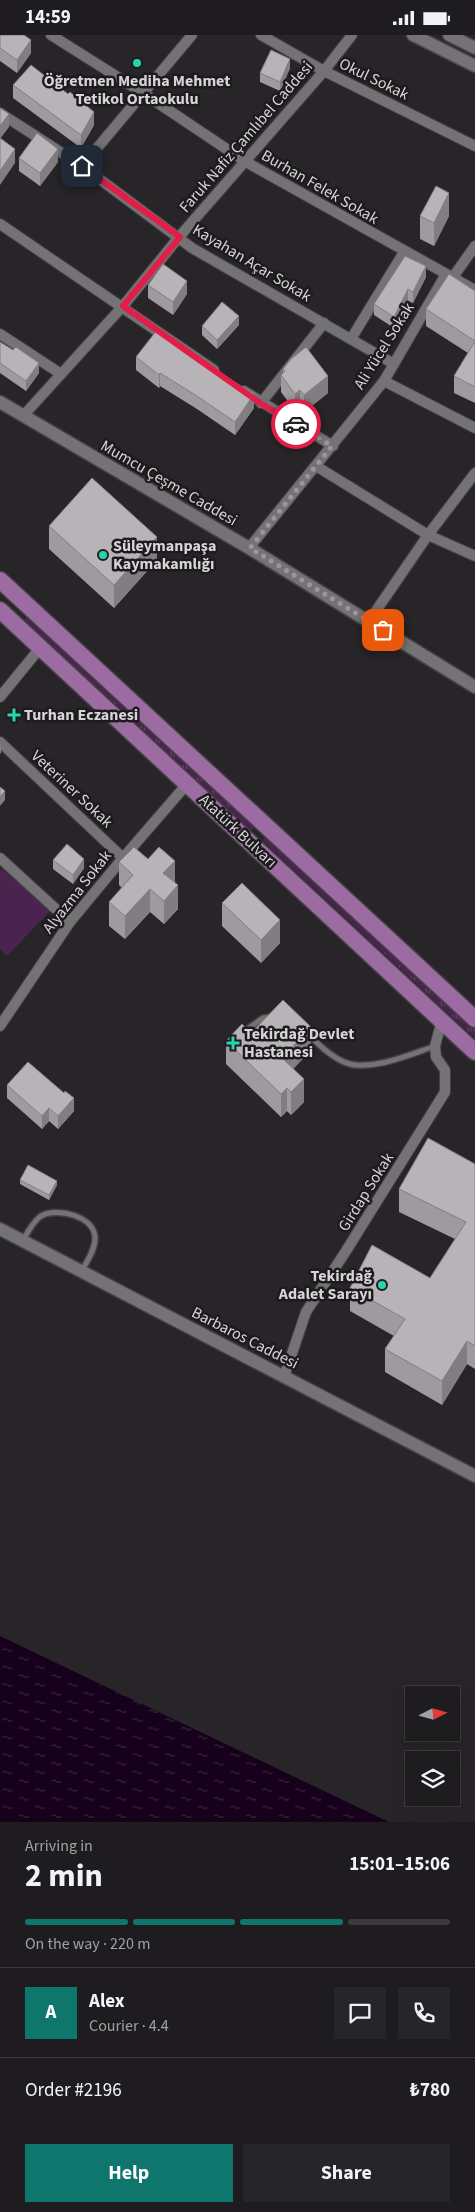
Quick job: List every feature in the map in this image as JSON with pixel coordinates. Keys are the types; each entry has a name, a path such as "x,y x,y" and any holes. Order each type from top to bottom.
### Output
{"main road":[{"name":"Atatürk Bulvarı","path":"0,580 475,1019"},
{"name":"Atatürk Bulvarı","path":"0,610 475,1052"}],"street":[{"name":"Burhan Felek Sokak","path":"50,35 143,93 246,162 475,290"},
{"path":"82,166 192,35"},
{"name":"Okul Sokak","path":"261,35 324,71 475,146"},
{"name":"Faruk Nafiz Çamlıbel Caddesi","path":"23,416 123,306 180,237 324,71 352,35"},
{"path":"413,35 475,66"},
{"path":"448,35 475,48"},
{"name":"Kayahan Açar Sokak","path":"0,113 82,166 192,247 394,364"},
{"path":"0,224 123,306 220,375"},
{"name":"Ali Yücel Sokak","path":"250,548 384,381 449,276 475,246"},
{"path":"351,339 404,252"},
{"path":"260,403 324,323"},
{"path":"0,334 61,374"},
{"path":"384,381 475,428"},
{"path":"236,386 260,403 332,446"},
{"name":"Mumcu Çeşme Caddesi","path":"0,403 250,548 475,687"},
{"path":"316,466 428,535 475,556"},
{"path":"369,621 428,535 475,473"},
{"path":"0,697 40,648"},
{"name":"Veteriner Sokak","path":"0,742 123,858"},
{"name":"Alyazma Sokak","path":"0,1026 70,923 123,858 188,784"},
{"path":"0,858 70,923"},
{"path":"435,1045 442,1020"},
{"name":"Girdap Sokak","path":"284,1377 306,1312 445,1092 444,1070 436,1057 435,1045"},
{"name":"Barbaros Caddesi","path":"0,1229 475,1476"}],"lane":[{"path":"238,1035 263,1018 279,1016"},
{"path":"302,1028 321,1046 344,1062 364,1065 399,1059 435,1045"},
{"path":"22,1241 40,1216 52,1212 66,1213 83,1220 92,1228 96,1237 93,1249 82,1272"}],"green space":[{"path":"28,615 255,826 249,833 23,621"},
{"path":"266,836 475,1029 475,1038 263,841"},
{"path":"6,865 52,909 7,956 0,949 0,871"}],"water":[{"path":"0,1636 389,1822 0,1822"}],"building":[{"path":"0,35 24,35 31,40 17,60 0,48"},
{"path":"271,50 290,59 280,82 260,73"},
{"path":"31,65 68,94 70,92 94,112 81,135 13,85"},
{"path":"0,108 9,114 0,126"},
{"path":"37,133 58,149 40,173 19,158"},
{"path":"0,138 15,149 0,171"},
{"path":"436,186 449,193 434,223 420,216"},
{"path":"405,256 426,266 413,292 408,289 394,317 374,304"},
{"path":"163,264 187,281 173,302 148,285"},
{"path":"449,274 475,291 475,341 426,309"},
{"path":"222,302 239,316 217,340 202,326"},
{"path":"157,330 186,354 254,394 235,422 160,373 159,375 136,357"},
{"path":"475,341 475,387 454,376"},
{"path":"0,342 13,350 16,347 39,363 26,381 0,363"},
{"path":"306,347 328,376 304,395 300,390 295,394 281,375 291,359"},
{"name":"Süleymanpaşa Kaymakamlığı","path":"92,478 157,537 114,585 49,526"},
{"path":"0,787 5,791 0,797"},
{"path":"67,844 84,859 73,875 53,860"},
{"path":"134,847 148,859 159,847 175,861 163,873 178,885 164,901 150,889 125,916 109,902 133,875 119,862"},
{"path":"242,883 280,920 261,940 222,903"},
{"path":"283,1000 311,1027 282,1058 304,1079 291,1092 287,1088 281,1094 226,1041 242,1024 251,1033"},
{"path":"28,1062 64,1093 65,1091 74,1098 58,1116 49,1108 42,1116 7,1085"},
{"name":"Tekirdağ Adalet Sarayı","path":"428,1138 475,1164 475,1346 467,1341 442,1381 385,1349 405,1319 350,1288 372,1245 430,1278 466,1222 399,1189"},
{"path":"28,1165 57,1181 49,1195 20,1180"}],"way so far":[{"path":"296,424 332,446 250,548 383,630"}],"place":[{"name":"Öğretmen Mediha Mehmet Tetikol Ortaokulu","path":"137,63"},
{"name":"Süleymanpaşa Kaymakamlığı","path":"103,555"},
{"name":"Turhan Eczanesi","path":"14,715"},
{"name":"Tekirdağ Devlet Hastanesi","path":"233,1043"},
{"name":"Tekirdağ Adalet Sarayı","path":"382,1285"}],"route":[{"path":"82,166 180,237 123,306 260,403 296,424"}]}
